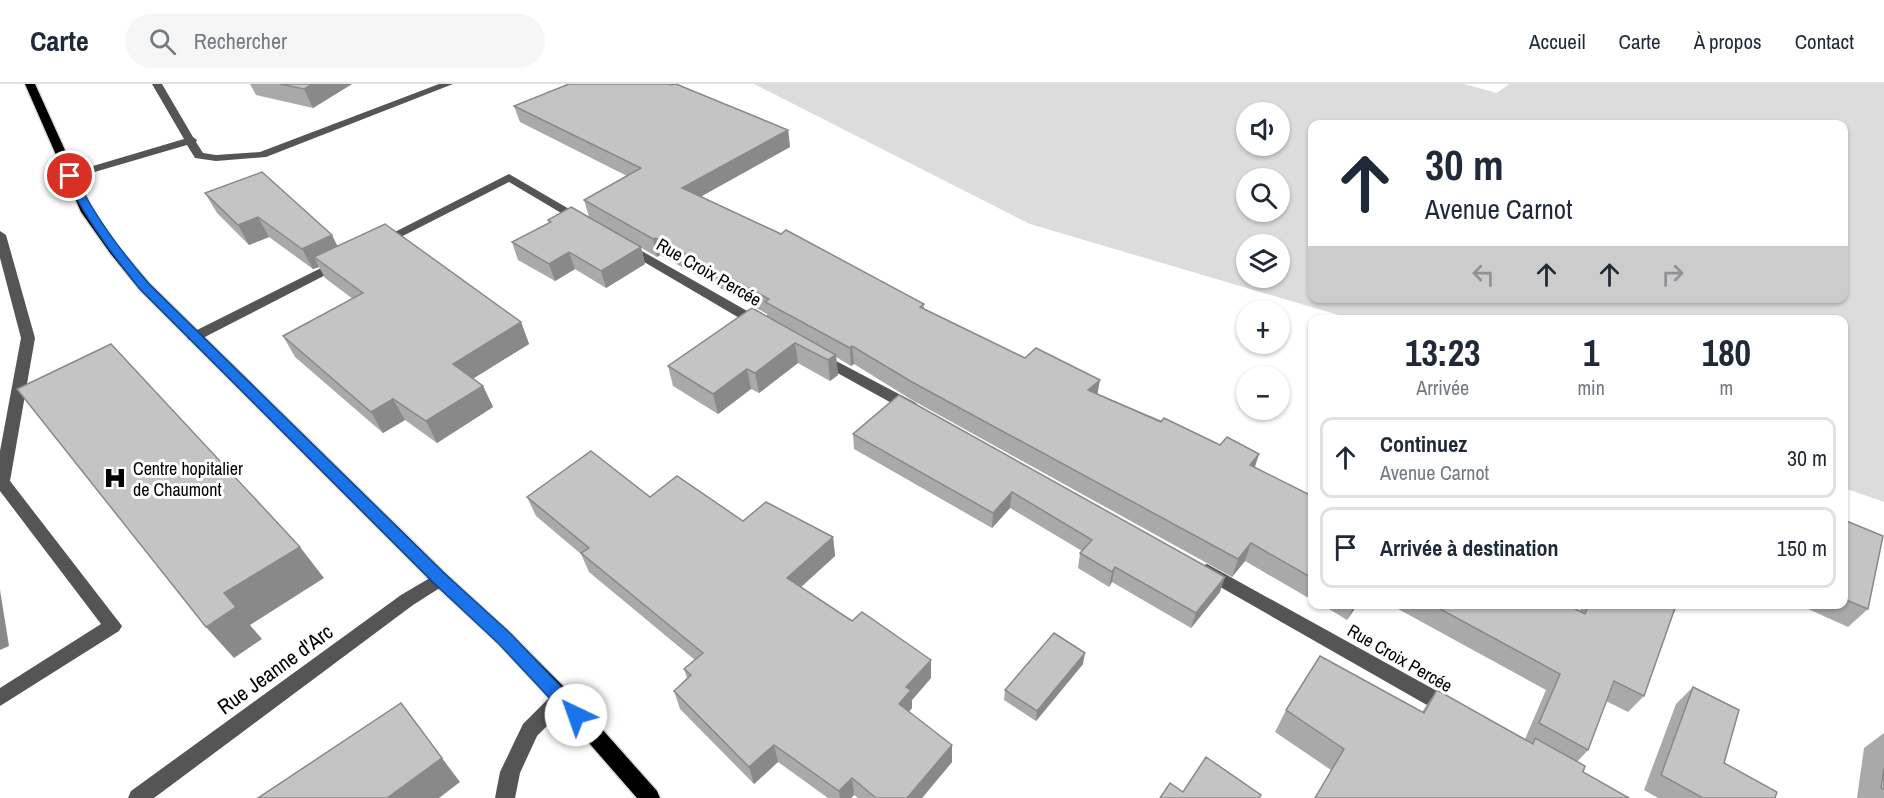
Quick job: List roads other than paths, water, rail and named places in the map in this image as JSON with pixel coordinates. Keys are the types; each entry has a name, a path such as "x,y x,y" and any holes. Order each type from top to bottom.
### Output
{"main road":[{"path":"30,84 87,212 114,250 145,287 440,579 505,639 562,698 650,798"}],"street":[{"path":"157,84 192,140 199,156 216,158 262,155 447,84"},
{"path":"70,176 192,140"},
{"name":"Rue Croix Percée","path":"371,247 508,177 772,331"},
{"path":"0,236 28,338 2,482 113,626 0,698"},
{"path":"194,337 350,258"},
{"path":"803,348 928,417"},
{"name":"Rue Croix Percée","path":"1189,561 1465,717"},
{"name":"Rue Jeanne d'Arc","path":"138,798 407,600 440,579"},
{"path":"505,798 510,772 530,730 562,698"}],"place":[{"name":"Centre hopitalier de Chaumont","path":"115,478"}]}
